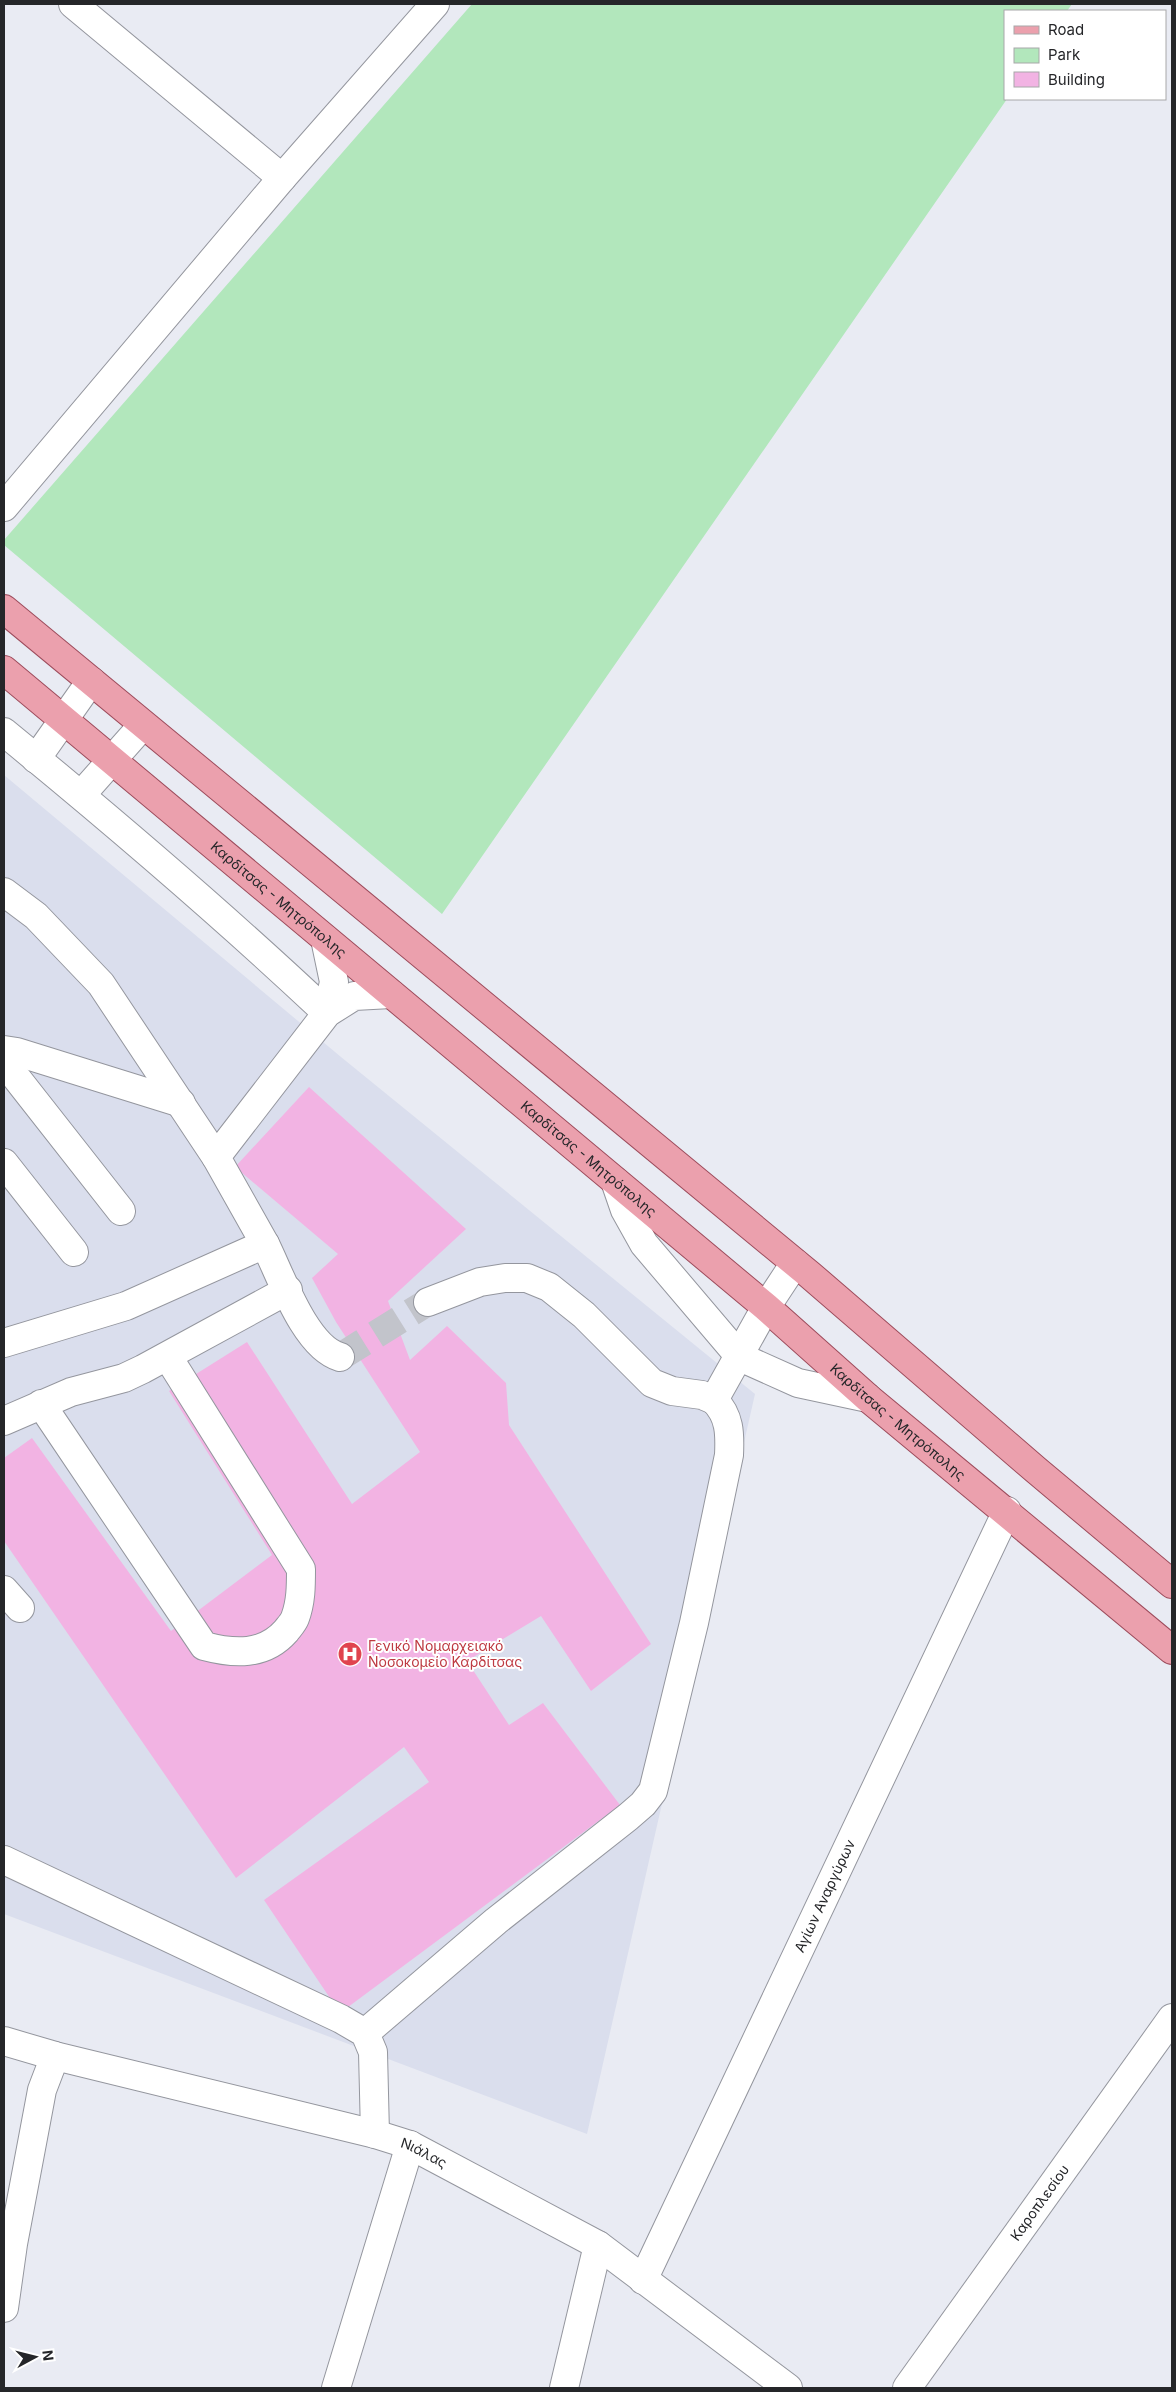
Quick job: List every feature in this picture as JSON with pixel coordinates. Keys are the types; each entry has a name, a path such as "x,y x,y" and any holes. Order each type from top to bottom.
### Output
{"main road":[{"path":"4,609 795,1263 1172,1584"},
{"name":"Καρδίτσας - Μητρόπολης","path":"4,670 766,1307 868,1398 1172,1650"}],"street":[{"path":"73,4 282,178"},
{"path":"4,507 282,178 436,4"},
{"path":"36,758 91,681"},
{"path":"81,795 143,725"},
{"path":"4,732 81,795 261,952 327,1013"},
{"path":"4,892 36,916 101,984 216,1157 265,1244 308,1331 318,1344 332,1354 340,1356"},
{"path":"325,939 334,982 327,1013"},
{"path":"216,1157 327,1013 354,996 391,994"},
{"path":"4,1050 17,1052 180,1103"},
{"path":"4,1062 122,1211"},
{"path":"4,1163 74,1252"},
{"path":"615,1181 624,1210 644,1244 740,1357 798,1382 868,1398"},
{"path":"4,1343 126,1306 265,1244"},
{"path":"714,1400 740,1357 766,1307 795,1263"},
{"path":"365,2033 496,1921 628,1817 643,1804 653,1791 694,1622 729,1455 730,1435 727,1420 721,1408 714,1400 702,1395 672,1391 652,1382 584,1315 549,1288 527,1278 505,1278 480,1282 428,1302"},
{"path":"4,1421 71,1392 124,1378 168,1357 288,1290"},
{"path":"41,1404 204,1646 228,1652 256,1651 280,1638 295,1620 301,1594 301,1569 168,1357"},
{"name":"Αγίων Αναργύρων","path":"643,2280 1006,1511"},
{"path":"4,1860 340,2019 365,2033 373,2052 375,2134"},
{"name":"Καροπλεσίου","path":"907,2388 1172,2018"},
{"name":"Νιάλας","path":"4,2041 56,2056 375,2134 410,2145 598,2245 788,2388"},
{"path":"4,2308 13,2244 42,2090 56,2056"},
{"path":"336,2388 410,2145"},
{"path":"564,2388 598,2245"}],"shaded area":[{"name":"Γενικό Νομαρχειακό Νοσοκομείο Καρδίτσας","path":"4,775 341,1057 755,1394 587,2134 4,1914"}],"green space":[{"path":"472,4 1072,4 1068,10 1004,10 1004,100 1006,100 442,914 4,545 4,540"}],"building":[{"path":"309,1087 466,1229 388,1301 410,1360 447,1326 506,1383 509,1425 651,1644 591,1691 541,1616 467,1661 509,1725 543,1703 620,1805 340,2013 264,1900 429,1782 404,1747 236,1878 4,1541 4,1458 32,1438 171,1631 272,1555 169,1391 247,1342 352,1504 420,1452 336,1322 312,1278 338,1254 235,1167"}],"tunnel":[{"path":"340,1357 428,1302"}],"place":[{"name":"Γενικό Νομαρχειακό Νοσοκομείο Καρδίτσας","path":"350,1654"}]}
